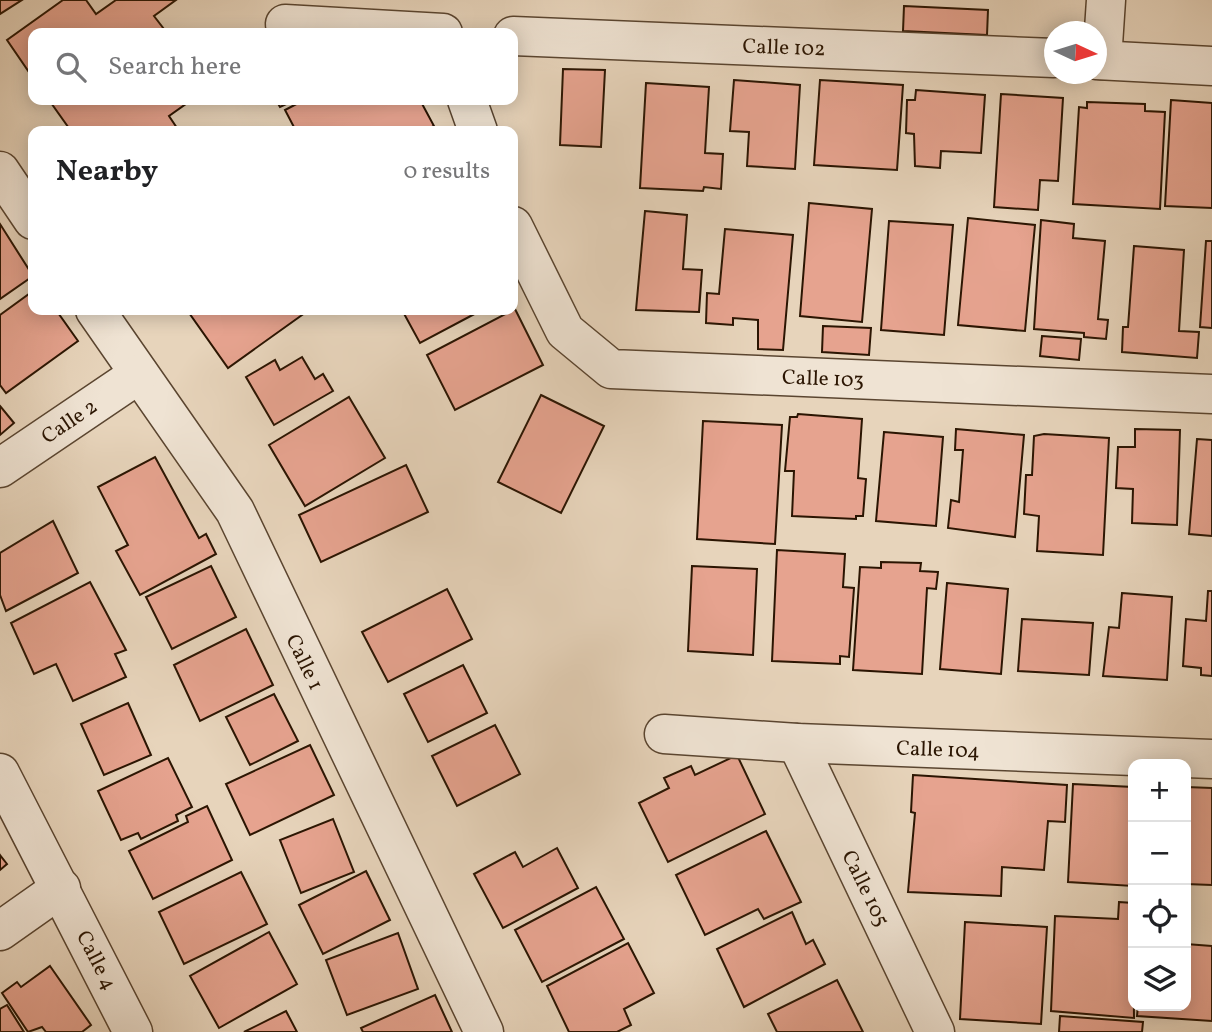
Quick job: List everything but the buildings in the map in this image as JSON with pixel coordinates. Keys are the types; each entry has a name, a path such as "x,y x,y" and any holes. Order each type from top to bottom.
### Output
{"street":[{"path":"1104,21 1106,0"},
{"path":"285,24 355,28"},
{"name":"Calle 102","path":"518,36 1044,58"},
{"path":"1107,60 1212,66"},
{"path":"469,105 476,126"},
{"path":"0,171 28,213"},
{"name":"Calle 103","path":"518,236 565,331 611,369 1212,394"},
{"name":"Calle 1","path":"98,315 235,511 484,1032"},
{"name":"Calle 2","path":"0,468 139,373"},
{"name":"Calle 104","path":"664,734 797,743 1212,759"},
{"name":"Calle 105","path":"797,743 935,1032"},
{"name":"Calle 4","path":"0,773 133,1032"},
{"path":"0,931 61,888"}]}
